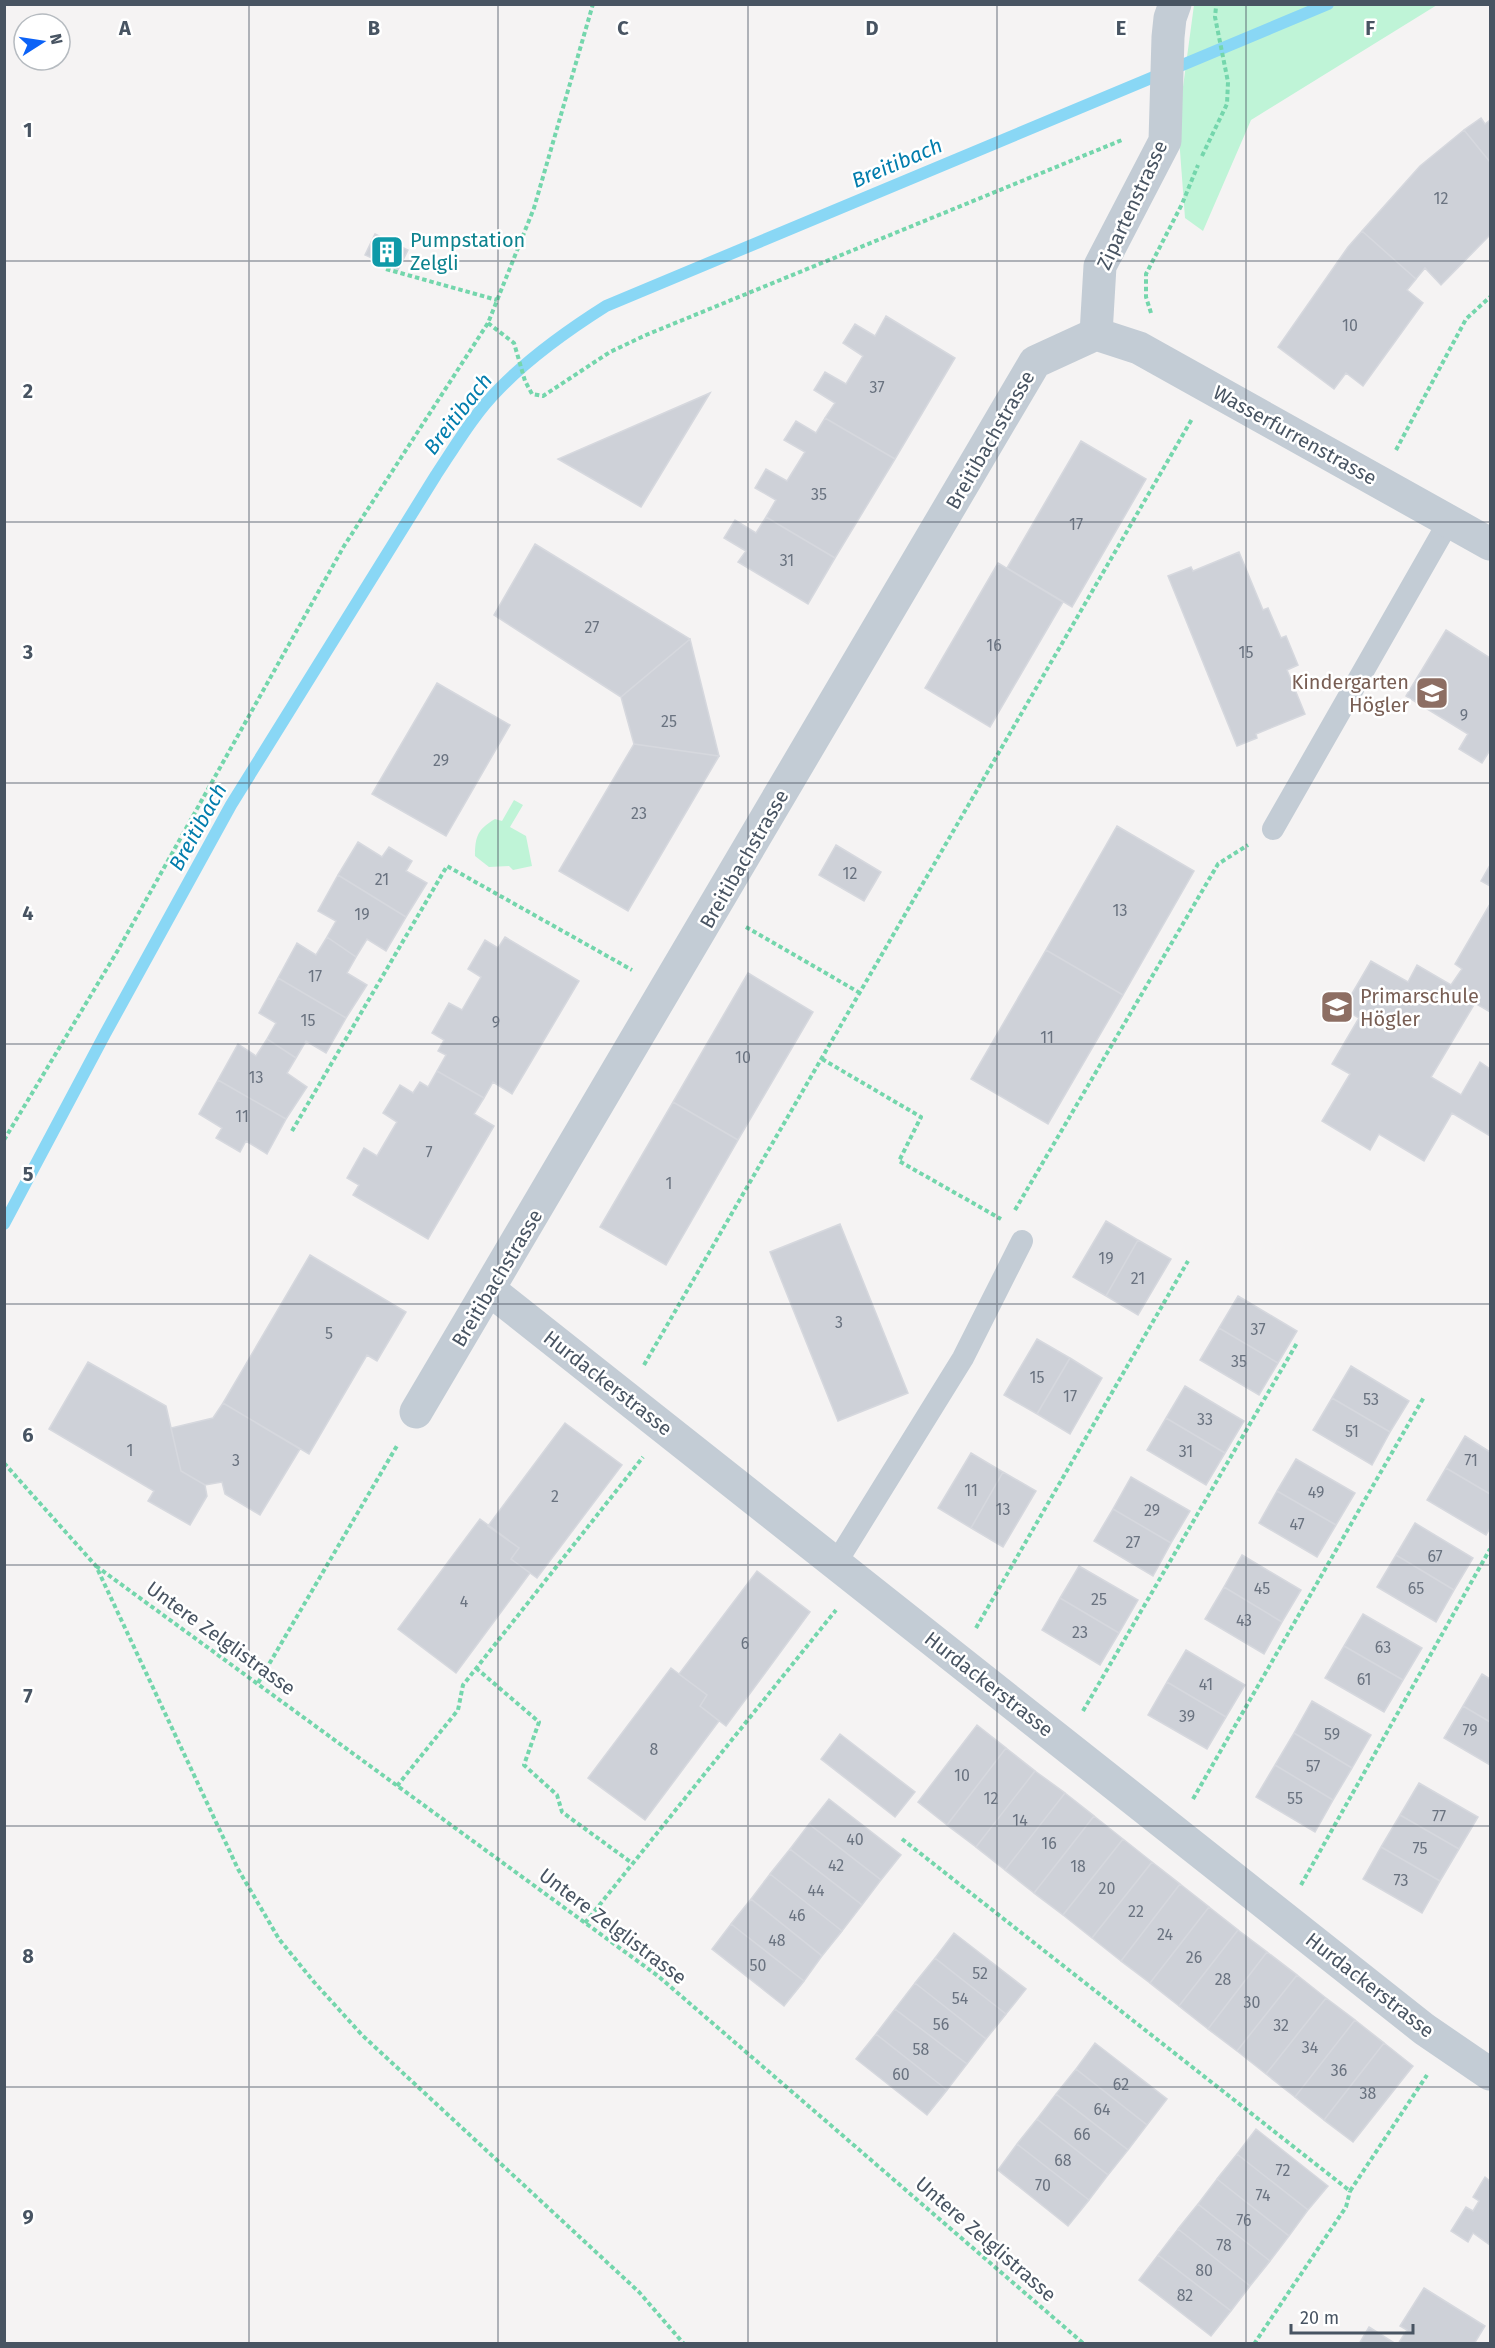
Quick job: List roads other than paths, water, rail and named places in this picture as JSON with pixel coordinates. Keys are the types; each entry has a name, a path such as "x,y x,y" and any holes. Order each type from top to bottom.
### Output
{"street":[{"name":"Zipartenstrasse","path":"1096,334 1100,266 1165,127 1168,37 1170,18 1175,4"},
{"name":"Wasserfurrenstrasse","path":"1096,334 1139,348 1491,544"},
{"name":"Breitibachstrasse","path":"417,1412 1035,362 1096,334"},
{"name":"Hurdackerstrasse","path":"490,1290 1283,1917 1447,2044 1491,2074"}],"lane":[{"path":"1273,829 1449,521"},
{"path":"847,1572 963,1358 1022,1241"}],"waterway":[{"name":"Breitibach","path":"4,1224 231,805 451,452 481,409 524,365 550,344 606,306 1328,4"}],"place":[{"name":"Pumpstation Zelgli","path":"387,252"},
{"name":"Kindergarten Högler","path":"1432,693"},
{"name":"Primarschule Högler","path":"1337,1007"}]}
